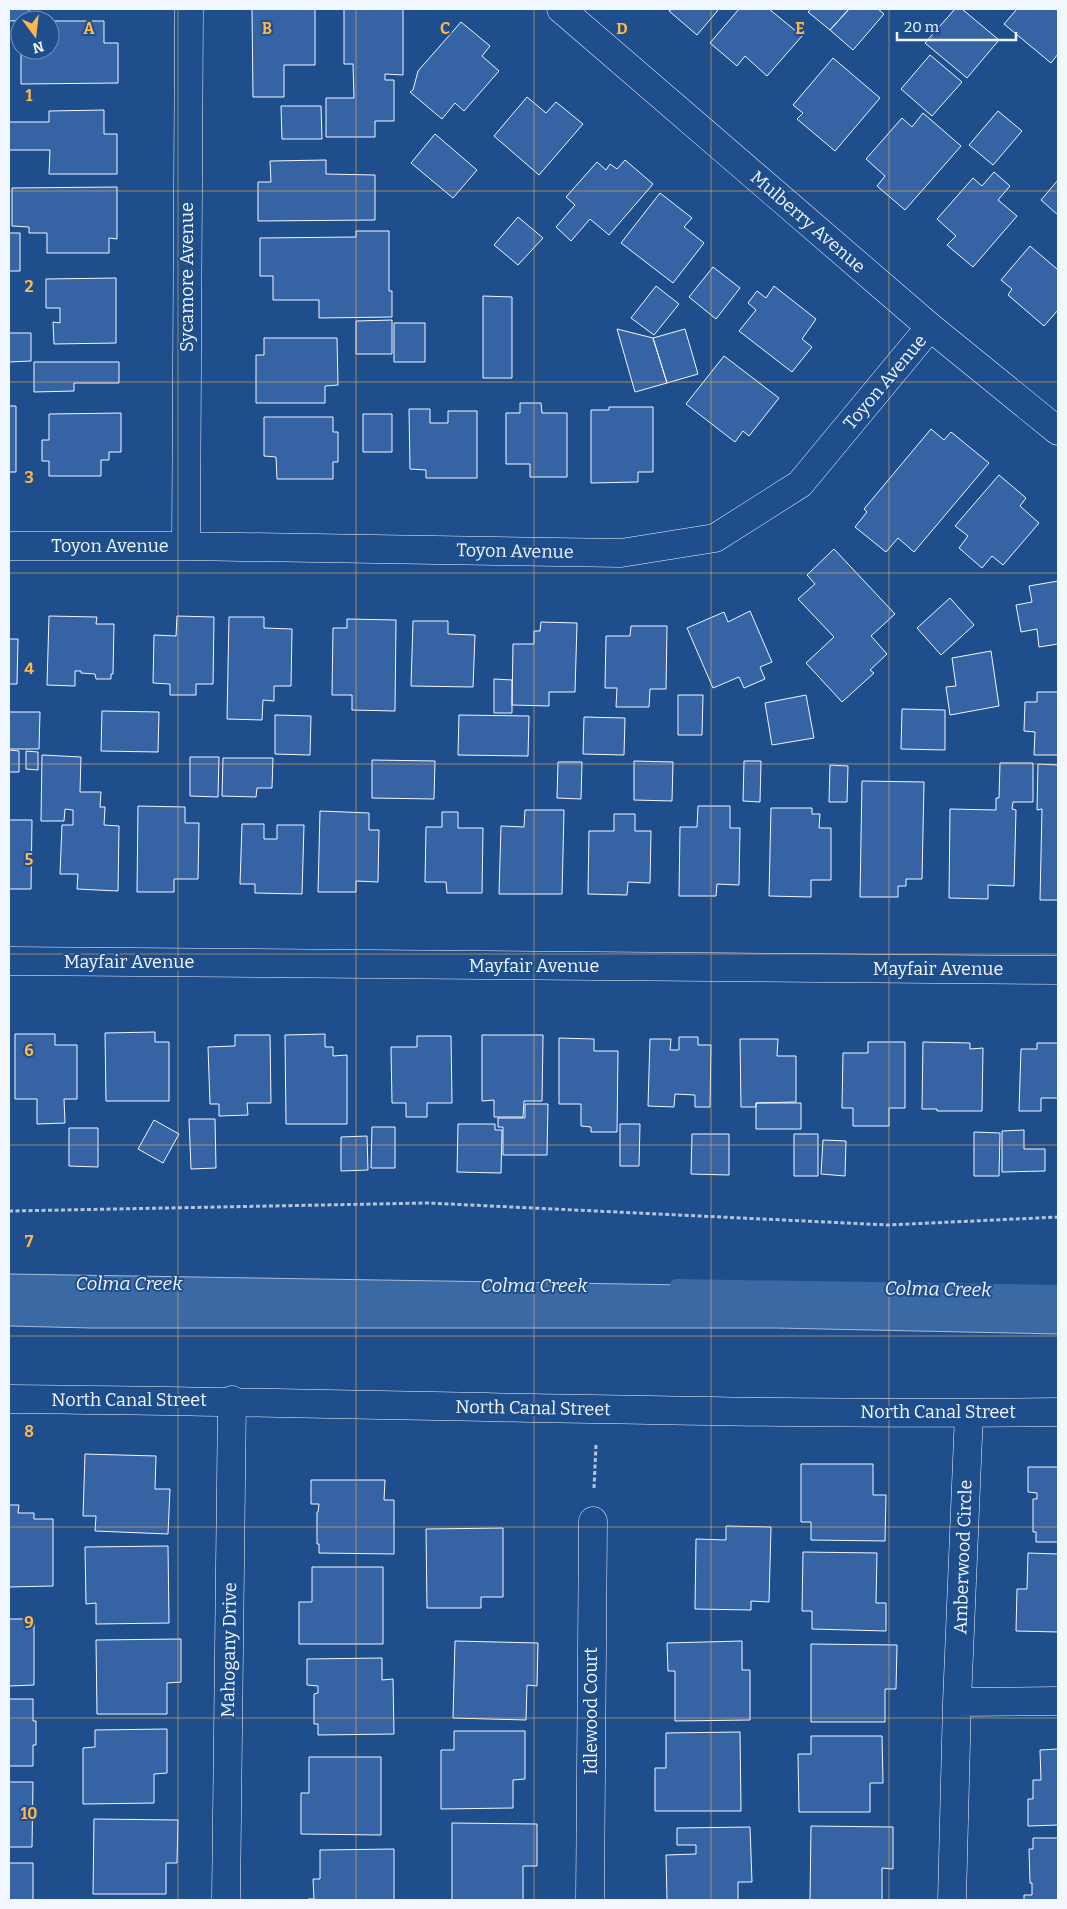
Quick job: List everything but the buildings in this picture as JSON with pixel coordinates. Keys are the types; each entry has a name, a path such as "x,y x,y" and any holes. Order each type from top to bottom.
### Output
{"street":[{"name":"Sycamore Avenue","path":"186,546 189,9"},
{"name":"Mulberry Avenue","path":"561,9 930,327 1058,431"},
{"name":"Toyon Avenue","path":"9,546 186,546 621,553 715,538 800,484 930,327"},
{"name":"Mayfair Avenue","path":"9,961 1058,970"},
{"name":"North Canal Street","path":"9,1399 232,1400 597,1409 969,1413 1058,1412"},
{"name":"Mahogany Drive","path":"226,1900 232,1400"},
{"name":"Amberwood Circle","path":"952,1900 957,1702 969,1413"},
{"name":"Idlewood Court","path":"590,1900 593,1522"},
{"path":"957,1702 1058,1701"}],"path":[{"path":"9,1211 428,1203 888,1225 1058,1217"},
{"path":"593,1522 597,1409"}],"water":[{"path":"9,1274 1058,1291 1058,1334 776,1328 91,1328 9,1326"}],"waterway":[{"name":"Colma Creek","path":"676,1285 1058,1291"}]}
